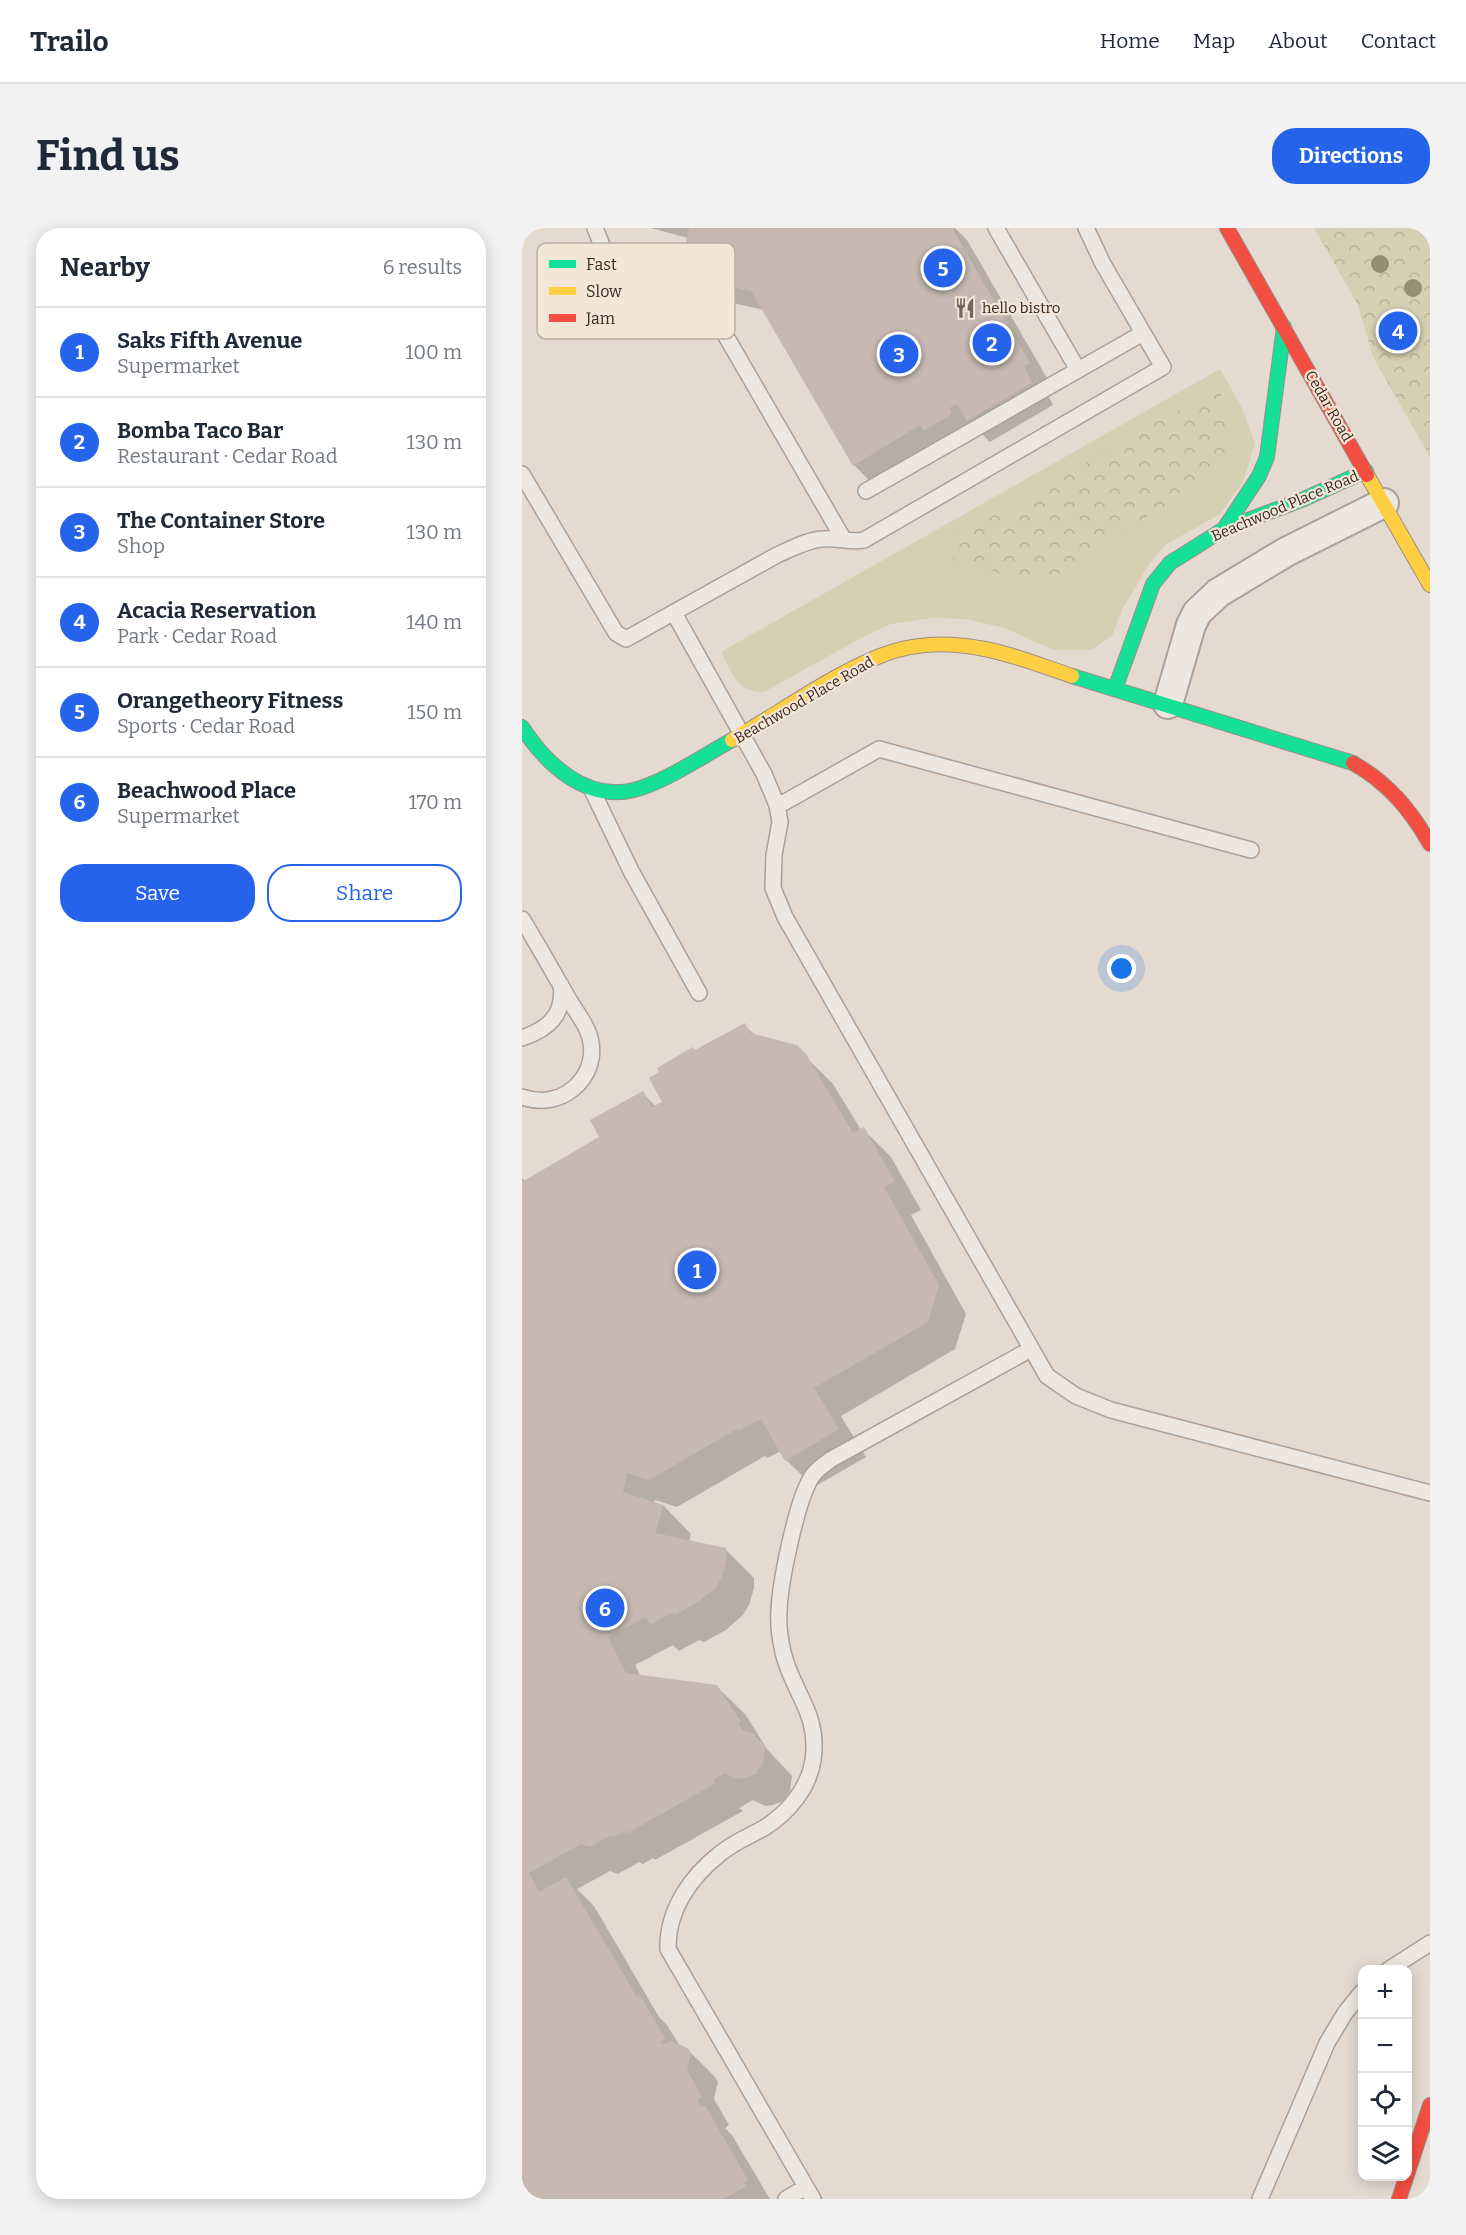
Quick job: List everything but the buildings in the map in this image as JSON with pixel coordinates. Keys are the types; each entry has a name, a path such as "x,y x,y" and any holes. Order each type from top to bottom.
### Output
{"street":[{"name":"Cedar Road","path":"1227,228 1430,585"},
{"path":"1224,528 1259,476 1267,456 1284,327"},
{"name":"Beachwood Place Road","path":"1115,689 1153,584 1170,563 1224,528 1247,522 1366,471"},
{"path":"1168,704 1191,625 1205,604 1218,593 1286,552 1384,503"},
{"name":"Beachwood Place Road","path":"522,727 555,769 578,783 622,792 640,789 743,735 880,656 904,648 936,643 982,648 1347,760 1372,773 1392,790 1408,808 1430,844"},
{"path":"1399,2199 1430,2105"}],"lane":[{"path":"595,228 601,243"},
{"path":"996,228 1078,370"},
{"path":"522,474 616,633 626,639 777,555 822,538 852,542 864,540 1163,367 1103,264 1086,228"},
{"path":"867,491 1143,333"},
{"path":"727,339 844,540"},
{"path":"674,613 743,735 778,806 780,822 773,888 781,910 1047,1376 1060,1387 1092,1404 1430,1493"},
{"path":"778,806 879,749 1251,850"},
{"path":"591,787 631,871 699,993"},
{"path":"522,919 590,1036 591,1063 579,1084 563,1095 547,1100 522,1097"},
{"path":"522,1038 546,1027 556,1017 562,999 561,986"},
{"path":"786,2199 810,2193 668,1948 668,1931 681,1898 706,1866 721,1852 764,1828 784,1813 808,1781 813,1760 812,1721 783,1653 779,1614 780,1594 799,1510 812,1475 830,1460 1031,1349"},
{"path":"1396,1965 1430,1943"},
{"path":"1260,2199 1327,2043 1340,2020 1358,1997"}],"green space":[{"path":"1314,228 1430,228 1430,457 1373,357 1358,305"},
{"path":"1220,369 1242,408 1255,443 1243,482 1220,514 1165,545 1148,566 1123,608 1112,636 1091,650 1053,650 1005,628 964,619 933,618 891,624 764,692 747,689 732,674 721,652"},
{"path":"1220,389 1231,448 1204,484 1131,526 1086,565 1034,581 954,562 948,536 1023,503 1145,428"}],"traffic: fast":[{"path":"1224,529 1259,476 1267,457 1284,327"},
{"path":"1115,689 1153,584 1170,563 1224,529 1304,499 1366,471"},
{"path":"1072,676 1353,763"},
{"path":"522,727 543,754 569,777 584,785 616,792 634,790 658,781 732,740"}],"traffic: slow":[{"path":"1367,475 1430,585"},
{"path":"732,740 842,674 880,656 904,648 942,644 979,648 1014,656 1072,676"}],"traffic: jam":[{"path":"1227,228 1367,475"},
{"path":"1353,763 1377,779 1397,798 1430,844"},
{"path":"1399,2199 1430,2105"}],"place":[{"name":"Orangetheory Fitness","path":"943,268"},
{"name":"hello bistro","path":"965,308"},
{"name":"Acacia Reservation","path":"1398,331"},
{"name":"Bomba Taco Bar","path":"992,343"},
{"name":"The Container Store","path":"899,354"},
{"name":"Saks Fifth Avenue","path":"697,1270"},
{"name":"Beachwood Place","path":"605,1608"}]}
